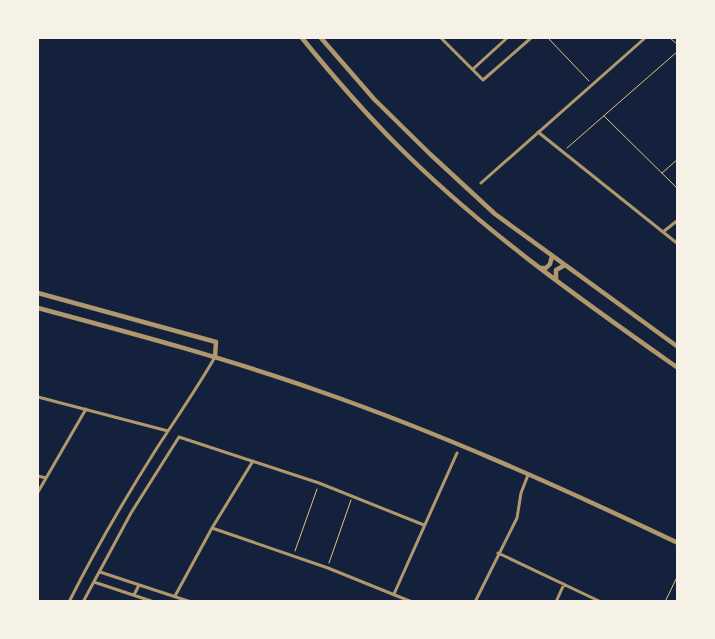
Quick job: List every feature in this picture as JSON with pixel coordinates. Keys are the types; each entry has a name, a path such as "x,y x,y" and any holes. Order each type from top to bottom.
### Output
{"street":[{"path":"302,38 360,107 398,146 509,245 678,368"},
{"path":"322,38 374,99 495,214 678,348"},
{"path":"441,38 483,80 531,38"},
{"path":"473,69 507,38"},
{"path":"481,183 644,38"},
{"path":"538,132 678,244"},
{"path":"663,232 678,220"},
{"path":"540,268 548,266 552,262 552,256"},
{"path":"556,279 556,270 564,265"},
{"path":"38,293 216,342 215,358 115,517 69,602"},
{"path":"38,308 215,358 317,390 376,412 528,475 678,543"},
{"path":"38,397 168,431"},
{"path":"38,492 86,409"},
{"path":"83,602 131,513 179,437 319,483 424,525"},
{"path":"394,594 456,453"},
{"path":"175,596 212,528 253,461"},
{"path":"475,602 517,518 521,492 528,475"},
{"path":"38,476 46,478"},
{"path":"212,528 328,568 412,602"},
{"path":"498,553 601,602"},
{"path":"100,572 192,602"},
{"path":"94,582 154,602"},
{"path":"134,595 139,584"},
{"path":"556,602 564,584"}],"path":[{"path":"548,38 592,84"},
{"path":"670,38 678,46"},
{"path":"562,151 678,52"},
{"path":"604,116 678,189"},
{"path":"662,173 678,159"},
{"path":"294,556 319,483"},
{"path":"328,568 353,496"},
{"path":"665,602 678,575"}]}
